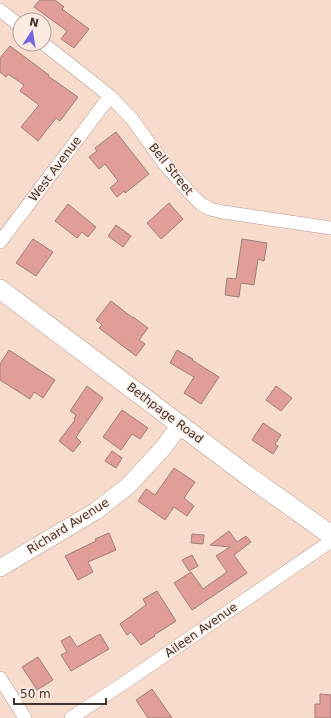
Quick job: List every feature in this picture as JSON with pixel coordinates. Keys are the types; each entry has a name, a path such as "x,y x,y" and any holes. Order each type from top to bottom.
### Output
{"main road":[{"name":"Bethpage Road","path":"0,289 248,476 331,535"}],"street":[{"path":"0,10 12,20"},
{"name":"Bell Street","path":"52,50 110,96 132,119 163,162 201,204 210,209 223,212 331,228"},
{"name":"West Avenue","path":"0,242 110,96"},
{"name":"Richard Avenue","path":"0,568 96,511 128,486 163,448 180,425"},
{"name":"Aileen Avenue","path":"71,718 331,541"},
{"path":"0,678 25,718"}],"building":[{"path":"40,0 55,0 64,7 62,9 89,29 74,48 61,39 67,31 52,20 52,12 41,12 34,7"},
{"path":"10,46 12,47 12,52 18,52 49,75 48,76 78,97 60,121 56,118 38,141 21,127 39,105 20,91 24,85 8,74 6,77 0,72 0,58"},
{"path":"116,132 149,174 125,193 124,191 117,197 110,188 118,181 105,164 99,169 89,157 97,151 95,148"},
{"path":"169,203 183,219 161,239 147,223"},
{"path":"68,204 96,227 88,237 82,232 77,238 55,221"},
{"path":"116,225 131,236 123,247 108,236"},
{"path":"33,239 53,252 36,276 16,263"},
{"path":"242,239 267,243 264,261 258,259 254,285 241,283 239,297 225,295 227,278 236,279"},
{"path":"111,301 148,328 139,340 145,344 136,356 99,328 102,325 96,320"},
{"path":"9,350 55,380 43,398 34,392 30,399 0,380 0,364"},
{"path":"177,350 219,377 201,404 184,393 194,377 170,363"},
{"path":"87,386 103,398 76,437 81,442 73,452 59,441 75,420 76,415 70,411"},
{"path":"276,386 292,398 281,411 266,400"},
{"path":"122,410 148,428 140,439 132,434 121,450 103,437"},
{"path":"263,423 281,435 275,444 278,446 273,454 252,440"},
{"path":"112,451 122,458 116,468 105,461"},
{"path":"174,468 195,482 184,498 194,506 187,516 174,507 165,520 138,501 146,489 155,495"},
{"path":"229,531 237,542 246,536 251,542 234,555 247,573 192,610 174,583 191,572 203,589 227,572 216,556 230,547 210,545"},
{"path":"109,533 116,550 88,562 93,572 78,580 65,556"},
{"path":"192,534 204,535 203,544 191,543"},
{"path":"192,555 198,566 189,571 182,560"},
{"path":"157,591 176,621 141,645 131,632 127,635 120,624 146,605 143,599"},
{"path":"100,634 109,649 71,671 61,655 67,652 61,641 70,636 77,647"},
{"path":"38,657 53,680 37,690 22,667"},
{"path":"152,689 172,718 148,718 136,700"},
{"path":"320,694 331,695 331,718 315,718 315,704 320,704"}]}
